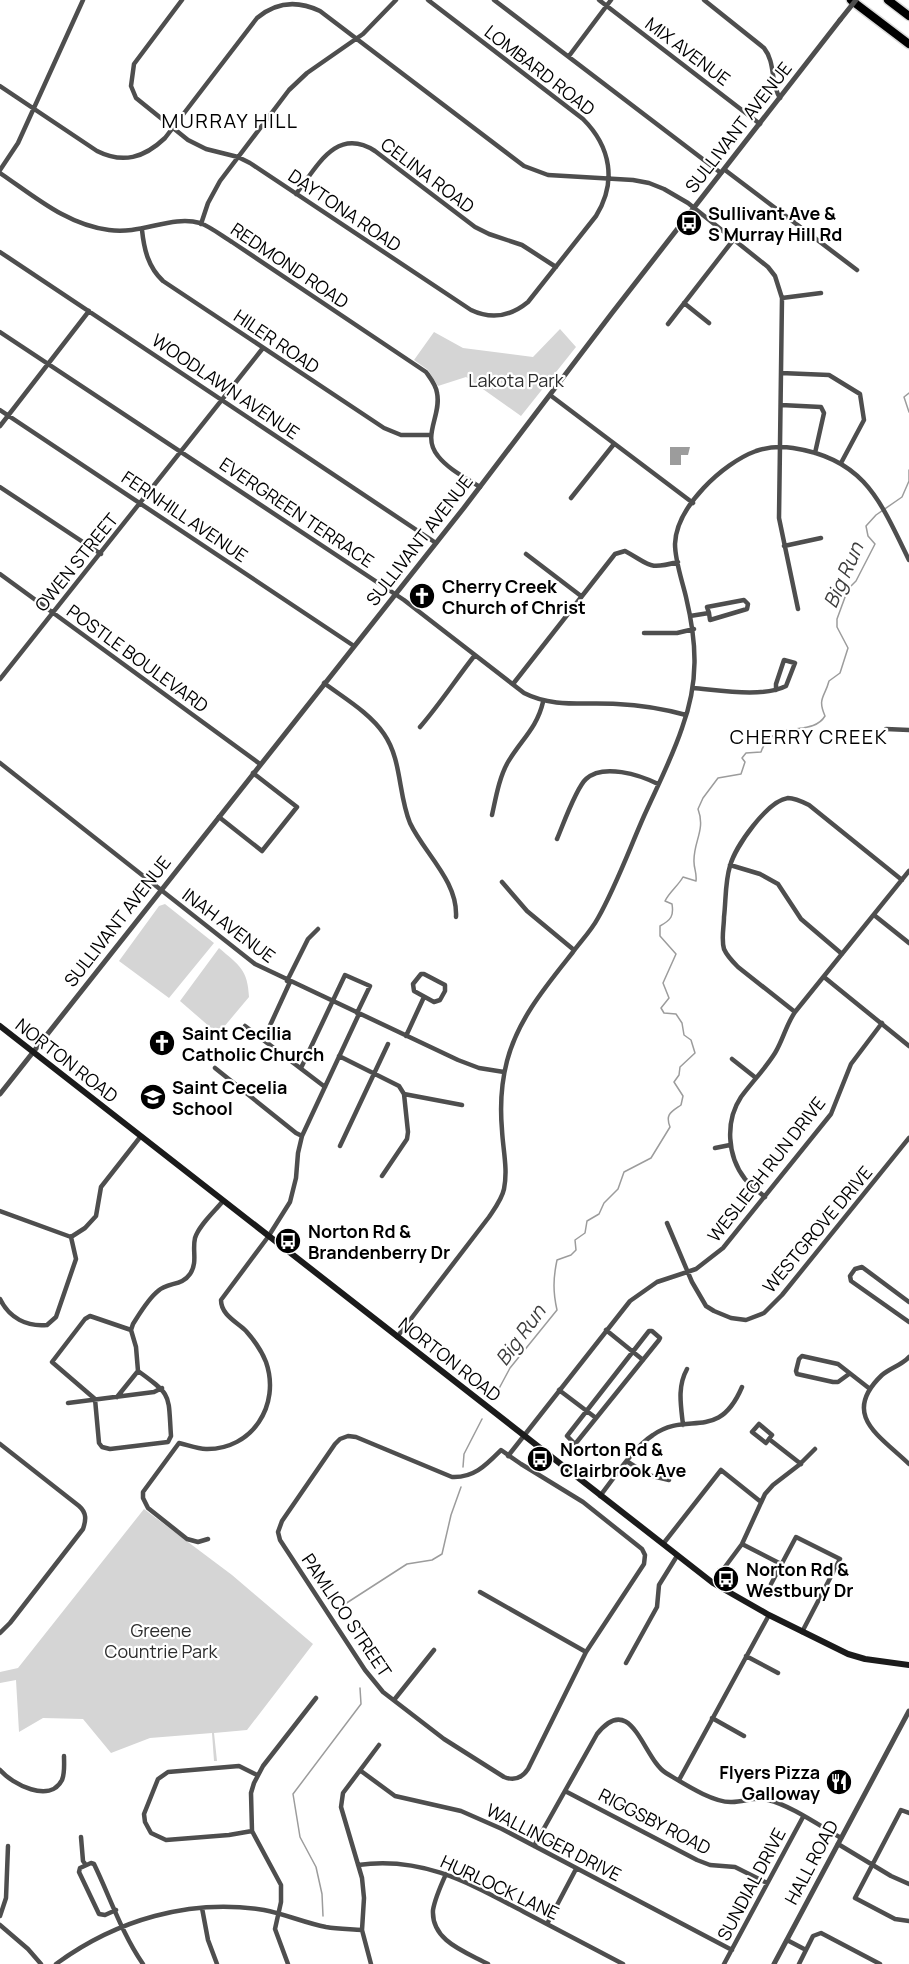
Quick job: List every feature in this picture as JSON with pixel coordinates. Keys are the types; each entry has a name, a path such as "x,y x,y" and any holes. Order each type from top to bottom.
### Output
{"highway":[{"path":"853,0 909,44"},
{"path":"888,0 909,16"}],"main road":[{"name":"NORTON ROAD","path":"0,1026 713,1583 769,1615 856,1657 909,1665"}],"street":[{"path":"0,172 18,144 83,0"},
{"name":"DAYTONA ROAD","path":"182,0 134,64 131,79 132,92 136,98 171,128 198,145 250,163 471,310 486,315 503,315 516,310 528,302 556,267"},
{"path":"201,224 214,192 278,104 298,81 356,40 396,0"},
{"name":"LOMBARD ROAD","path":"428,0 583,119 602,142 608,162 609,179"},
{"path":"494,0 857,270"},
{"name":"MIX AVENUE","path":"599,0 760,124"},
{"path":"569,56 611,0"},
{"path":"704,0 765,48 771,57 776,92 780,98"},
{"name":"SULLIVANT AVENUE","path":"0,1094 480,487 840,20 853,0"},
{"path":"0,86 97,151 121,158 133,158 145,154 160,143 257,18 271,8 288,3 308,6 320,11 524,166 548,174 643,182 671,192 768,267 775,276 782,298 779,518 798,609"},
{"name":"CELINA ROAD","path":"296,194 333,149 344,144 358,143 375,151 475,227 489,234 522,244 556,267"},
{"name":"REDMOND ROAD","path":"0,172 63,215 79,222 109,230 142,230 180,221 201,224 232,242 423,369 433,382 438,398 431,435"},
{"path":"556,267 601,207 609,179"},
{"name":"HILER ROAD","path":"142,230 144,248 155,274 162,281 384,428 401,435 431,435"},
{"path":"668,324 734,239"},
{"name":"WOODLAWN AVENUE","path":"0,252 436,543"},
{"path":"782,298 821,293"},
{"path":"684,303 709,323"},
{"path":"0,426 89,311"},
{"name":"EVERGREEN TERRACE","path":"0,332 396,594 524,693 543,702 619,704 669,710 686,715"},
{"name":"OWEN STREET","path":"0,679 2,671 54,612 263,348"},
{"path":"781,373 829,375 857,391 861,397 864,420 841,462"},
{"path":"550,395 693,503"},
{"path":"781,405 821,407 824,413 815,453"},
{"name":"FERNHILL AVENUE","path":"0,410 354,646"},
{"path":"431,435 432,447 438,457 480,487"},
{"path":"571,498 614,444"},
{"path":"397,1337 489,1217 503,1194 506,1172 501,1103 504,1072 515,1037 532,1006 598,919 686,715 693,688 696,658 694,629 675,544 684,516 715,478 741,458 765,448 780,447 815,453 841,462 871,490 909,560"},
{"path":"0,487 100,554"},
{"path":"784,546 821,538"},
{"path":"513,684 615,554 625,551 650,566 660,567 678,562"},
{"path":"526,554 581,596"},
{"name":"POSTLE BOULEVARD","path":"0,574 261,764"},
{"path":"744,600 748,604 747,609 710,620 709,613 707,607 744,600"},
{"path":"690,616 709,613"},
{"path":"644,633 676,633 694,629"},
{"path":"420,727 475,655"},
{"path":"693,688 760,692 776,690 786,686 795,663 784,660 776,690"},
{"path":"324,682 374,722 385,735 397,762 410,822 443,876 455,902 456,917"},
{"path":"492,815 502,773 535,726 543,702"},
{"path":"886,729 909,730"},
{"name":"INAH AVENUE","path":"0,763 264,970 458,1060 479,1068 504,1072"},
{"path":"219,816 262,851 297,807 253,773"},
{"path":"557,839 582,784 592,774 632,773 658,784"},
{"path":"795,1012 738,967 726,953 723,934 730,865 738,847 767,810 777,802 789,798 800,800 902,880"},
{"path":"730,865 760,874 778,884 801,919 842,954"},
{"path":"765,1197 746,1180 739,1170 730,1144 731,1120 735,1109 740,1098 776,1053 795,1012 909,871"},
{"path":"502,882 527,911 574,950"},
{"path":"874,915 909,943"},
{"path":"267,1032 308,939 318,929"},
{"path":"424,974 445,985 445,992 440,1000 434,1002 424,997 417,994 413,988 417,976 424,974"},
{"path":"208,1539 198,1542 187,1539 148,1508 143,1492 179,1443 206,1449 229,1446 249,1434 266,1411 270,1384 266,1362 249,1334 224,1312 221,1305 225,1293 268,1237 287,1207 292,1194 302,1136 370,986 345,975 301,1068"},
{"path":"824,977 909,1046"},
{"path":"406,1036 424,997"},
{"name":"WESLIEGH RUN DRIVE","path":"508,1456 635,1295 657,1282 688,1272 710,1260 723,1248 831,1114 851,1064 882,1023"},
{"path":"245,1026 325,1087"},
{"path":"340,1146 388,1044"},
{"path":"339,1056 399,1086 404,1094 408,1132 406,1139 382,1176"},
{"path":"732,1059 756,1078"},
{"path":"215,1068 302,1136"},
{"path":"404,1094 462,1105"},
{"path":"71,1238 86,1228 96,1216 101,1187 141,1136"},
{"name":"WESTGROVE DRIVE","path":"667,1223 698,1295 706,1306 723,1316 739,1320 753,1318 764,1313 782,1295 909,1138"},
{"path":"715,1148 730,1144"},
{"path":"117,1397 138,1371 136,1347 131,1330 133,1324 156,1292 166,1286 183,1282 191,1272 196,1259 195,1239 198,1232 223,1201"},
{"path":"0,1211 71,1238"},
{"path":"0,1299 10,1313 24,1324 41,1326 53,1321 76,1259 71,1238"},
{"path":"909,1302 862,1267 855,1269 850,1276 851,1281 909,1322"},
{"path":"131,1330 90,1316 85,1319 52,1362 95,1399 99,1443 102,1447 110,1449 165,1443 171,1439 168,1397 162,1388 138,1371"},
{"path":"606,1330 643,1360"},
{"path":"649,1331 660,1338 576,1443 568,1439 567,1436 586,1410 633,1351 649,1331"},
{"path":"849,1374 838,1382 833,1382 797,1374 796,1371 802,1356 838,1364 870,1389"},
{"path":"909,1357 882,1375 870,1389 863,1406 866,1421 909,1464"},
{"path":"683,1425 680,1389 682,1377 687,1369"},
{"path":"600,1496 653,1434 683,1425 707,1423 720,1417 733,1405 742,1387"},
{"path":"68,1403 154,1392 162,1388"},
{"path":"559,1390 596,1419"},
{"name":"PAMLICO STREET","path":"508,1456 501,1450 477,1472 452,1477 356,1437 344,1437 335,1444 282,1521 278,1532 280,1540 365,1670 383,1692 444,1739 512,1779 526,1772 586,1652"},
{"path":"769,1439 801,1464"},
{"path":"0,1444 79,1506 86,1521 83,1529 0,1633"},
{"path":"713,1583 742,1544 761,1502 773,1485 801,1464 815,1449"},
{"path":"480,1592 586,1652 644,1564 645,1555 639,1545 590,1507 508,1456"},
{"path":"628,1462 648,1475 669,1480"},
{"path":"663,1544 721,1470 761,1502"},
{"path":"771,1584 796,1537 840,1559 802,1632"},
{"path":"742,1544 781,1564"},
{"path":"626,1663 657,1606 659,1585 677,1556"},
{"path":"679,1780 769,1615"},
{"path":"393,1700 434,1650"},
{"path":"746,1656 778,1673"},
{"path":"288,1964 276,1934 281,1885 252,1831 251,1793 257,1775 316,1698"},
{"name":"HALL ROAD","path":"774,1964 909,1711"},
{"path":"712,1718 744,1736"},
{"path":"534,1846 597,1734 612,1720 622,1721 637,1730 657,1767 679,1780 730,1803 762,1798 778,1803 840,1841 873,1865 909,1884"},
{"path":"372,1964 362,1930 364,1898 358,1865 341,1807 343,1793 379,1745"},
{"path":"0,1770 26,1787 42,1791 52,1789 63,1778 64,1756"},
{"path":"252,1831 166,1840 154,1836 146,1825 144,1814 158,1779 168,1772 239,1766 257,1775"},
{"name":"WALLINGER DRIVE","path":"361,1771 395,1796 460,1811 502,1829 732,1950"},
{"name":"RIGGSBY ROAD","path":"565,1791 697,1860 710,1865 735,1867 767,1883"},
{"path":"909,1813 901,1810 855,1898 895,1919 909,1921"},
{"name":"SUNDIAL DRIVE","path":"724,1964 803,1817"},
{"path":"81,1837 83,1861 86,1865"},
{"path":"0,1916 6,1898 8,1846"},
{"name":"HURLOCK LANE","path":"358,1865 378,1863 413,1865 446,1874 473,1885 623,1964"},
{"path":"116,1911 102,1916 98,1912 79,1872 80,1868 94,1864 116,1911 122,1926 143,1964"},
{"path":"547,1924 576,1869"},
{"path":"446,1874 433,1911 434,1922 440,1935 451,1944 488,1964"},
{"path":"56,1964 96,1938 122,1926 152,1916 202,1908 233,1907 278,1914 323,1927 362,1930"},
{"path":"202,1908 208,1940 217,1964"},
{"path":"0,1925 28,1949 41,1964"},
{"path":"799,1964 815,1934 821,1933 880,1964"},
{"path":"787,1940 806,1950"}],"green space":[{"name":"Lakota Park","path":"560,329 576,347 521,416 466,377 438,386 428,370 414,360 434,332 463,348 533,357"},
{"path":"165,904 214,943 169,998 119,961 159,906"},
{"path":"219,948 241,969 247,980 249,997 218,1034 180,1001"},
{"name":"Greene Countrie Park","path":"144,1509 232,1575 313,1644 247,1730 214,1733 217,1761 214,1761 212,1733 150,1738 111,1753 83,1719 43,1718 19,1732 16,1680 0,1683 0,1672 18,1668"}],"shaded area":[{"path":"670,447 690,447 688,455 681,455 681,465 670,465"}],"waterway":[{"name":"Big Run","path":"909,393 904,397 909,412"},
{"name":"Big Run","path":"495,1396 510,1368 557,1310 554,1285 557,1260 571,1255 576,1250 575,1240 585,1233 587,1221 599,1214 604,1203 618,1189 624,1172 651,1158 670,1127 668,1119 670,1114 681,1105 683,1096 674,1082 679,1075 680,1067 695,1053 691,1040 684,1035 682,1023 676,1014 664,1013 661,1008 669,998 663,983 676,954 660,936 660,926 667,922 673,912 672,904 665,901 669,894 683,877 696,881 694,855 701,823 698,809 718,778 741,774 745,762 742,758 746,753 761,752 766,742 774,735 811,726 825,716 822,698 829,681 840,673 848,648 837,627 837,619 848,589 856,581 875,544 868,536 866,526 876,515 902,497 909,481 909,470"},
{"name":"Big Run","path":"463,1467 464,1454 482,1419"},
{"name":"Big Run","path":"339,1613 345,1604 407,1564 432,1560 442,1554 451,1515 461,1487"},
{"path":"323,1916 322,1894 316,1867 300,1837 293,1794 361,1704 360,1688"}],"place":[{"name":"Sullivant Ave & S Murray Hill Rd","path":"689,223"},
{"name":"Cherry Creek Church of Christ","path":"422,596"},
{"name":"Saint Cecilia Catholic Church","path":"162,1043"},
{"name":"Saint Cecelia School","path":"153,1097"},
{"name":"Norton Rd & Brandenberry Dr","path":"288,1241"},
{"name":"Norton Rd & Clairbrook Ave","path":"540,1459"},
{"name":"Norton Rd & Westbury Dr","path":"726,1579"},
{"name":"Flyers Pizza Galloway","path":"839,1782"}],"district":[{"name":"MURRAY HILL","path":"230,120"},
{"name":"CHERRY CREEK","path":"809,736"}]}
